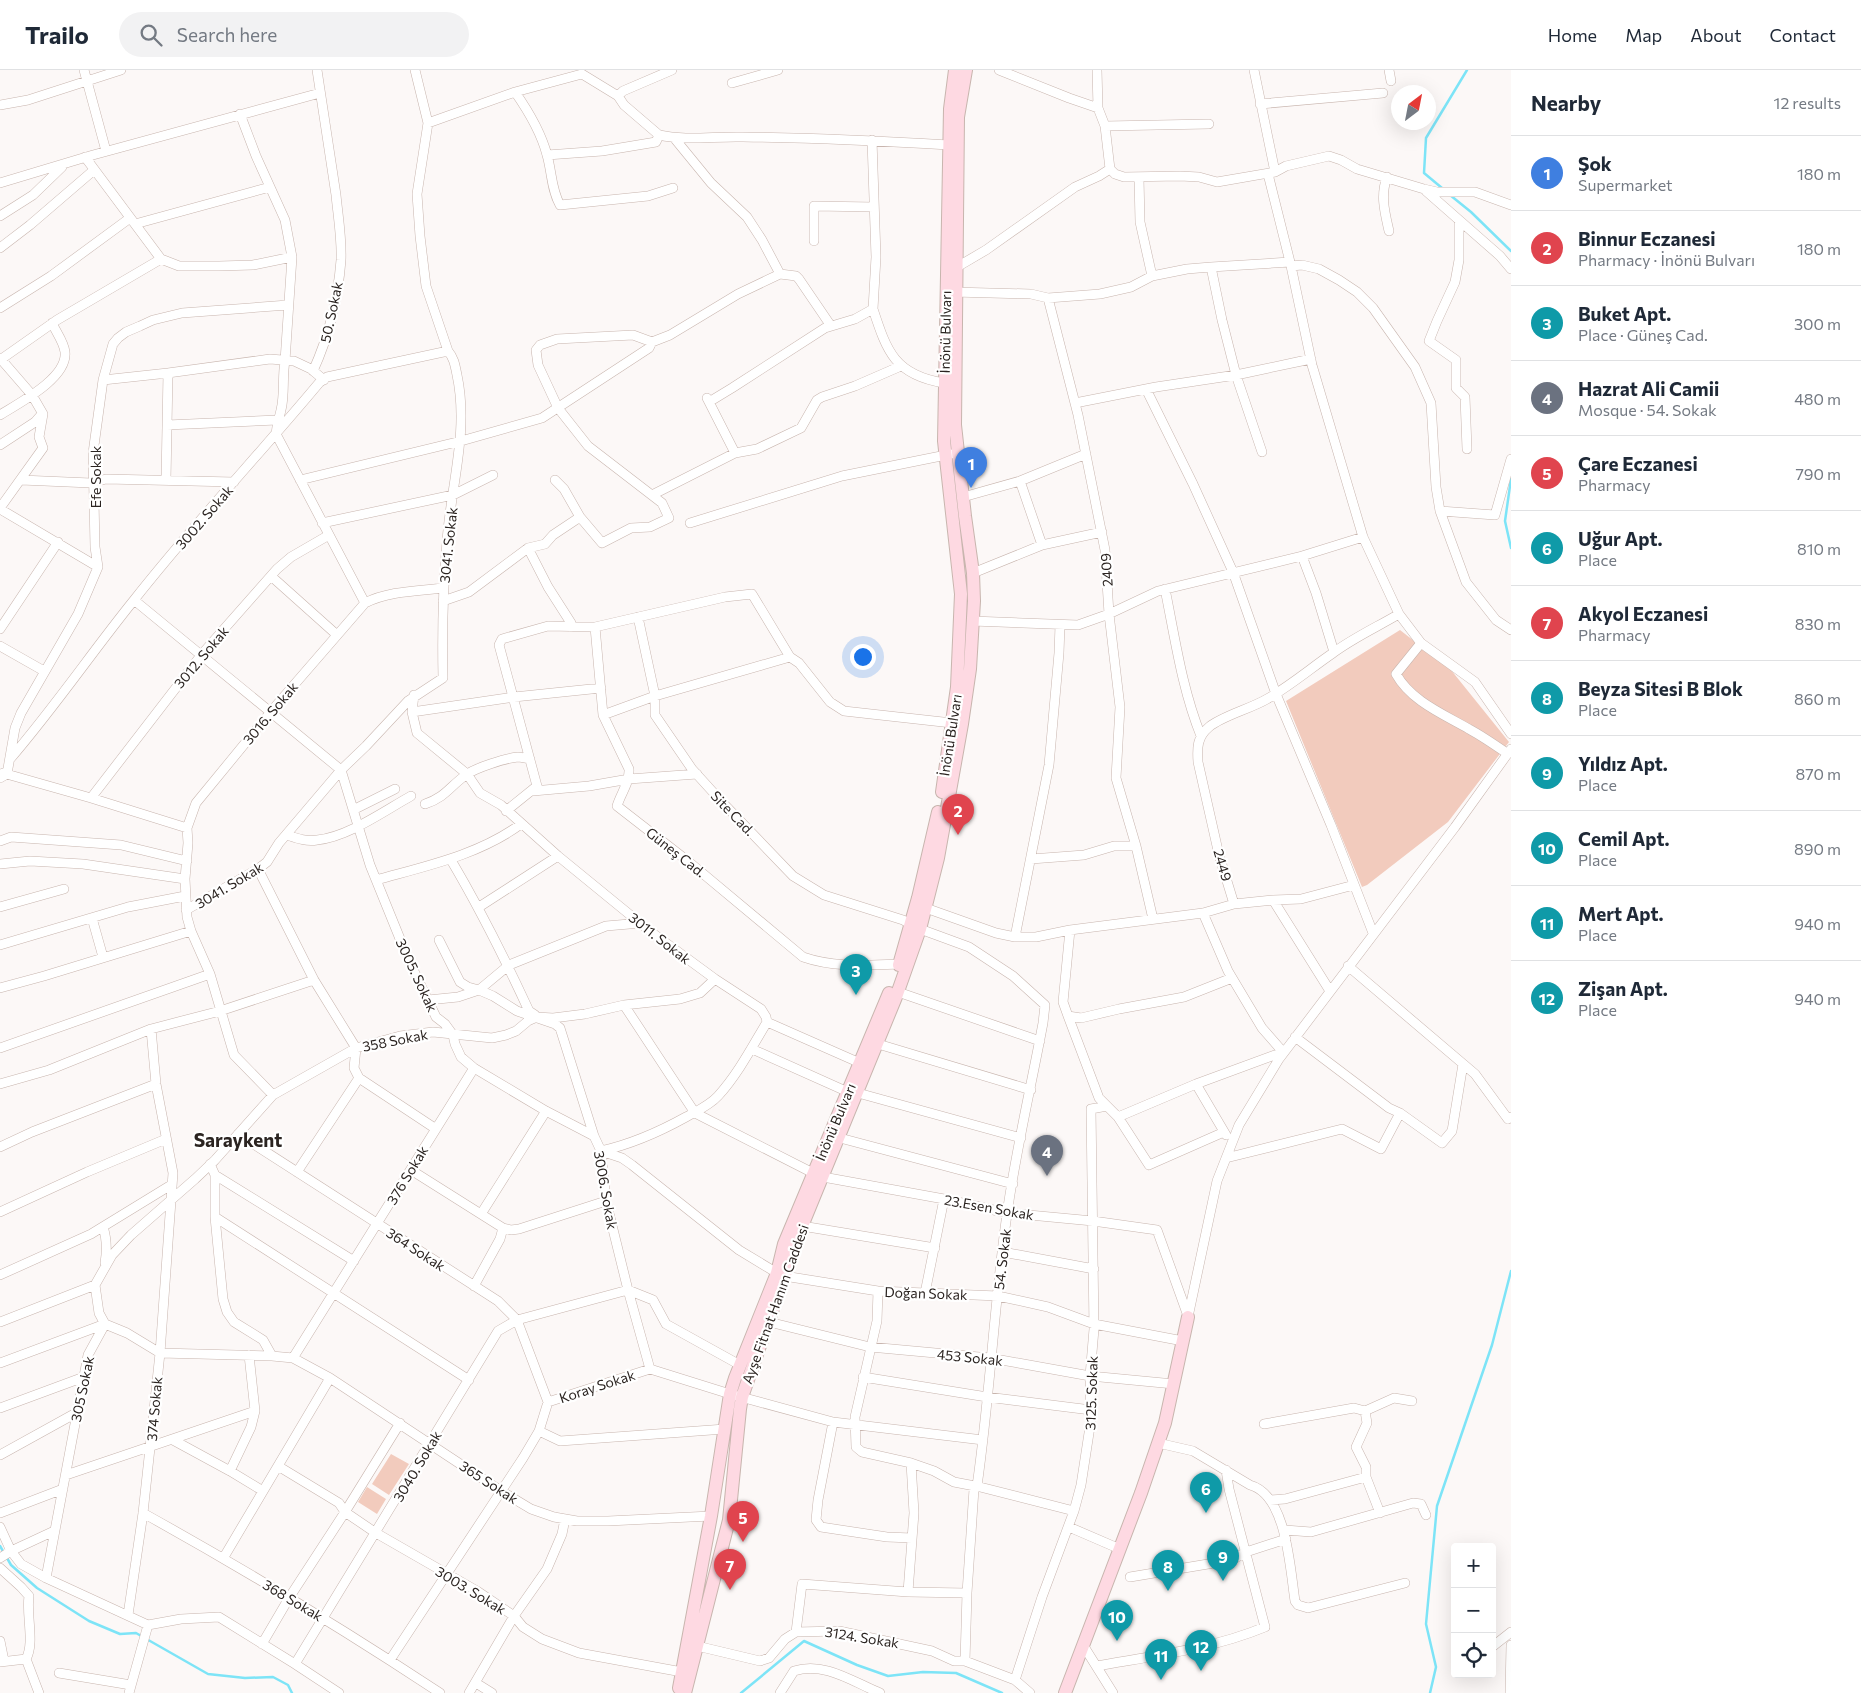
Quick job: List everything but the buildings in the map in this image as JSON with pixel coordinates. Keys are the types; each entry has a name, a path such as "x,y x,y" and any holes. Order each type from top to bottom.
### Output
{"main road":[{"name":"İnönü Bulvarı","path":"736,1396 740,1365 780,1274 784,1244 818,1175 853,1093 860,1063 916,926 941,798 960,651 961,594 952,454 955,425 949,145 950,109 955,70"},
{"name":"İnönü Bulvarı","path":"921,906 938,858 962,724 970,669 974,601 973,573 963,497 952,454 944,441 944,383 952,292 957,267 958,117 966,70"},
{"name":"Ayşe Fitnat Hanım Caddesi","path":"678,1693 711,1519 725,1428 736,1396 768,1322 780,1274 802,1226 818,1175 840,1138 853,1093 878,1044 898,992 916,926"},
{"path":"1065,1693 1120,1549 1165,1423 1188,1317"},
{"name":"Ayşe Fitnat Hanım Caddesi","path":"685,1693 729,1520 740,1409 736,1396"},
{"path":"711,1519 718,1514 729,1520"}],"street":[{"path":"84,70 106,151"},
{"path":"0,105 28,100 121,70"},
{"name":"50. Sokak","path":"313,371 324,347 331,321 341,258 338,214 317,70"},
{"name":"3041. Sokak","path":"186,910 268,862 287,835 341,770 414,695 443,678 443,588 447,539 461,441 460,388 453,358 448,351 426,286 417,194 428,123 415,70"},
{"path":"618,96 623,91 672,70"},
{"path":"732,83 778,70"},
{"path":"998,70 1098,108"},
{"path":"1096,70 1098,108 1105,126 1110,169 1115,174 1124,178 1189,176 1217,182 1272,173 1286,166 1328,156 1341,160 1357,170 1424,189 1437,192 1475,192 1511,205"},
{"path":"1254,70 1272,173 1311,359 1363,537 1399,614 1420,643 1475,682 1511,734"},
{"path":"1389,70 1391,81"},
{"path":"428,123 516,92 582,74 618,96 624,105 659,135 675,138 718,136 872,140 949,145"},
{"path":"0,183 106,151 320,92"},
{"path":"516,92 535,122 547,155 555,195 560,205 648,196 673,188"},
{"path":"1260,104 1383,93"},
{"path":"240,114 285,220 292,257 285,361 282,373 282,409 277,420 276,434 365,603 374,598 443,588"},
{"path":"1105,126 1209,124"},
{"path":"547,155 602,151 656,142 659,135"},
{"path":"675,138 711,183 747,217 780,274"},
{"path":"872,140 876,257 873,308 885,345 901,366 925,380 944,383"},
{"path":"85,157 162,259 179,266 253,265 292,257"},
{"path":"0,216 33,195 64,165"},
{"path":"957,267 986,250 1075,187 1110,169"},
{"path":"0,248 94,170"},
{"path":"1387,177 1384,186 1383,205 1389,231"},
{"path":"1139,178 1140,222 1152,276"},
{"path":"0,308 132,221 270,187"},
{"path":"1424,189 1500,256 1511,269"},
{"path":"814,241 814,206 874,207"},
{"path":"1459,220 1459,260 1455,282 1430,341 1456,360 1456,388 1465,397 1467,449"},
{"path":"98,567 0,508 43,448 39,437 43,414 32,395 0,359 52,323 162,259"},
{"path":"952,292 1031,294 1048,298 1100,294 1131,287 1152,276 1187,269 1290,264 1318,269 1340,280 1357,292 1372,308 1415,368 1431,404 1436,487 1440,511 1466,582 1496,620 1511,630"},
{"path":"1211,267 1236,375 1262,452"},
{"path":"555,480 564,488 580,517 602,543 631,528 650,527 669,518 662,503 588,446 558,408 538,365 536,350 540,345 557,339 633,335 652,342 670,335 738,294 780,274 796,276 799,279 831,326"},
{"name":"2409","path":"1048,298 1075,403 1102,532 1120,707 1116,778 1136,846 1153,919"},
{"name":"Efe Sokak","path":"2,775 10,759 15,728 20,713 78,614 98,567 95,548 93,453 103,380 113,344 126,332 153,320 182,313 288,305"},
{"path":"735,453 708,400 732,388 825,328 855,319 873,308"},
{"path":"0,415 32,395 56,375 65,358 65,350 52,323"},
{"path":"300,480 461,441 542,418 649,348 652,342"},
{"name":"3002. Sokak","path":"10,759 189,532 319,383 345,373 448,351"},
{"path":"103,380 168,374 270,359 294,362 313,371 324,380"},
{"path":"1075,403 1146,389 1236,375 1311,359"},
{"path":"652,495 735,453 757,449 801,428 818,400 826,395 855,386 901,366"},
{"path":"166,480 168,374"},
{"path":"1146,389 1193,484 1233,572 1276,694 1373,933"},
{"path":"0,445 35,422 43,414"},
{"path":"167,425 277,420"},
{"path":"690,523 842,476 952,454"},
{"path":"963,497 1020,481 1086,454"},
{"path":"1440,511 1495,515 1511,459"},
{"path":"322,523 453,495 494,476"},
{"path":"21,480 95,483 106,479 234,482"},
{"path":"1020,481 1042,544"},
{"path":"443,601 469,592 528,548 545,544 580,517"},
{"path":"973,573 1042,544 1102,532"},
{"name":"3012. Sokak","path":"91,798 202,654 271,576 291,557 329,535"},
{"path":"972,621 1078,625 1109,614 1165,589 1302,556 1363,537"},
{"path":"0,629 58,542"},
{"path":"528,548 548,587 571,623 571,627"},
{"path":"1302,556 1316,593 1334,652"},
{"path":"271,576 337,635"},
{"path":"1165,589 1186,690 1201,736 1209,727 1220,720 1253,708 1276,694 1334,652 1399,614"},
{"path":"506,810 538,786 499,645 502,639 548,626 595,627 725,597 752,594 790,657 799,663 830,702 844,711 952,723"},
{"path":"134,600 341,770"},
{"name":"3016. Sokak","path":"273,1095 234,1055 210,974 191,931 185,896 187,828 196,803 270,712 365,603"},
{"name":"Site Cad.","path":"638,617 655,696 655,715 697,774 721,802 793,876 824,895 916,926"},
{"path":"1015,937 1049,765 1060,625"},
{"path":"595,627 603,715 629,769 629,779"},
{"path":"1188,1317 1217,1181 1239,1124 1284,1052 1455,827 1509,751 1429,706 1411,693 1400,680 1396,674 1420,643"},
{"path":"0,646 44,671"},
{"path":"603,715 655,696 790,657"},
{"path":"412,712 601,688"},
{"name":"3011. Sokak","path":"414,695 412,712 417,733 467,774 480,793 501,805 558,856 641,923 715,979 761,1010 767,1022"},
{"name":"2449","path":"1201,736 1197,747 1198,762 1219,855 1234,904"},
{"path":"426,804 448,792 467,774 506,760 519,757 530,759"},
{"name":"3005. Sokak","path":"341,770 376,880 436,1017 445,1024 452,1035 461,1057 474,1068 546,1111 594,1136"},
{"path":"533,791 589,786 629,779 697,774"},
{"path":"2,775 91,798 187,828"},
{"name":"Güneş Cad.","path":"629,779 622,790 617,806 711,880 803,957 818,962 848,966 900,964"},
{"path":"353,810 396,789"},
{"path":"287,835 303,840 317,840 339,834 411,796"},
{"path":"376,880 451,860 507,835 521,824"},
{"path":"0,841 11,837 121,845 187,861"},
{"path":"1031,859 1084,854 1114,846 1136,846"},
{"path":"479,907 558,856"},
{"path":"451,860 479,907 509,965 529,1010 537,1017 553,1018 585,1014 624,1005 680,999 700,993 715,979"},
{"path":"0,864 30,861 83,864 185,879"},
{"path":"0,1322 95,1285 112,1255 131,1234 210,1164 273,1095 356,1048 314,980 258,869"},
{"path":"921,906 996,933 1015,937 1036,937 1070,930 1203,913 1234,904 1301,899 1354,885"},
{"path":"0,907 64,889"},
{"path":"0,945 128,907 185,896"},
{"path":"1273,900 1330,991"},
{"path":"1203,913 1232,978 1262,1028 1284,1052"},
{"path":"92,918 103,957"},
{"path":"428,1000 458,997 479,990 509,965 606,926 641,923"},
{"path":"916,926 969,947 1013,976 1045,1005 1063,1002"},
{"path":"1070,930 1063,1002 1099,1098 1118,1117 1149,1165 1224,1132"},
{"path":"0,988 191,931"},
{"name":"3006. Sokak","path":"439,940 460,982 517,1011 555,1024 560,1028 594,1136 601,1151 606,1202 650,1369"},
{"path":"1348,966 1475,1074 1508,1119 1511,1117"},
{"path":"0,1048 210,974"},
{"path":"1068,1016 1081,1018 1184,997 1232,978"},
{"path":"0,1084 49,1070 151,1029 220,1011 314,980"},
{"path":"898,992 1040,1041"},
{"path":"624,1005 695,1113"},
{"name":"54. Sokak","path":"965,1662 967,1593 974,1489 977,1486 983,1440 990,1358 1007,1213 1040,1041 1045,1005"},
{"name":"358 Sokak","path":"359,1078 354,1068 356,1048 400,1036 433,1032 492,1038 516,1031 528,1021 537,1017"},
{"path":"601,1151 622,1146 657,1133 695,1113 718,1096 752,1049 767,1022 860,1063"},
{"name":"374 Sokak","path":"128,1615 143,1512 160,1353 173,1173 156,1084 151,1029"},
{"path":"1295,1037 1389,1108 1400,1113 1442,1142 1452,1130 1463,1064"},
{"path":"878,1044 1031,1090"},
{"path":"752,1049 853,1093 1021,1138"},
{"path":"1118,1117 1196,1084 1284,1052"},
{"name":"376 Sokak","path":"293,1358 474,1068"},
{"path":"297,1172 359,1078 436,1128"},
{"path":"0,1147 41,1128 156,1084"},
{"path":"1196,1084 1231,1144"},
{"name":"3125. Sokak","path":"1015,1680 1042,1597 1069,1528 1085,1461 1091,1420 1090,1376 1094,1324 1091,1110 1107,1106"},
{"path":"481,1214 546,1111"},
{"name":"23.Esen Sokak","path":"695,1113 818,1175 1007,1213 1094,1221 1156,1230 1188,1317"},
{"path":"1226,1158 1342,1129 1381,1148 1400,1113"},
{"name":"364 Sokak","path":"238,1134 498,1302 517,1320 548,1402"},
{"path":"840,1138 1013,1184"},
{"path":"0,1212 87,1172 166,1139"},
{"path":"601,1151 622,1158 739,1250 780,1274"},
{"path":"210,1164 215,1175 215,1217 223,1299 227,1312 234,1322 263,1340 272,1356"},
{"path":"411,1170 503,1228 511,1230 606,1202"},
{"path":"215,1175 354,1261"},
{"path":"0,1275 91,1234 171,1185"},
{"path":"925,1293 944,1199"},
{"path":"215,1217 469,1380"},
{"path":"802,1226 935,1248"},
{"path":"103,1227 106,1234 107,1251 104,1271"},
{"path":"474,1286 500,1238 503,1228"},
{"path":"1003,1252 1094,1268"},
{"name":"Doğan Sokak","path":"780,1274 878,1291 998,1296 1048,1307 1094,1324 1183,1341"},
{"path":"95,1285 98,1313 105,1324 127,1333 160,1353 293,1358"},
{"path":"628,1290 653,1300 666,1324 740,1365"},
{"name":"3040. Sokak","path":"295,1664 498,1331 517,1320 628,1290"},
{"path":"878,1291 876,1321 855,1417 856,1446 862,1452 911,1463 934,1471 954,1482 977,1486 1074,1511"},
{"name":"453 Sokak","path":"768,1322 870,1348 990,1358 1090,1376 1174,1384"},
{"path":"0,1363 105,1324"},
{"name":"305 Sokak","path":"46,1578 88,1356 105,1324"},
{"path":"230,1471 251,1427 255,1411 249,1355"},
{"name":"365 Sokak","path":"293,1358 330,1378 531,1509 577,1521 711,1519"},
{"path":"650,1369 736,1396 833,1422 983,1440"},
{"name":"Koray Sokak","path":"390,1660 539,1431 548,1402 650,1369"},
{"path":"0,1408 84,1377"},
{"path":"863,1377 987,1397 1091,1410"},
{"path":"224,1557 330,1378"},
{"path":"1264,1424 1354,1408 1365,1411 1394,1398 1412,1400"},
{"path":"66,1475 255,1411"},
{"path":"1365,1411 1367,1423 1356,1447 1366,1467 1366,1477 1380,1513"},
{"path":"0,1455 76,1413"},
{"path":"833,1422 816,1520 821,1527 887,1538 912,1538"},
{"path":"262,1644 288,1598 345,1512 400,1423"},
{"path":"539,1431 560,1441 725,1428"},
{"path":"173,1440 230,1471 263,1492"},
{"path":"1158,1443 1193,1451 1250,1485 1259,1488 1270,1500 1285,1535 1295,1601 1298,1605 1308,1608 1405,1583"},
{"path":"908,1592 914,1513 911,1463"},
{"name":"3003. Sokak","path":"278,1466 339,1503 345,1512 376,1533 477,1591 514,1616 523,1627 542,1639 580,1653 682,1672"},
{"path":"1097,1666 1191,1649 1245,1635 1265,1627 1226,1470"},
{"path":"1270,1500 1285,1499 1366,1477"},
{"path":"0,1513 63,1489"},
{"path":"1130,1577 1232,1560 1285,1535 1311,1532 1413,1503 1422,1504 1426,1515"},
{"name":"368 Sokak","path":"143,1512 224,1557 288,1598 324,1618 440,1693"},
{"path":"469,1693 514,1616 547,1569 562,1534 565,1519"},
{"path":"0,1527 6,1554 46,1578 128,1615 147,1629"},
{"path":"1069,1528 1120,1549"},
{"path":"6,1554 54,1531"},
{"path":"0,1568 29,1596 30,1649 26,1659 39,1693"},
{"path":"697,1646 760,1661 769,1658 785,1639 796,1632 802,1584 908,1592 967,1593"},
{"path":"147,1629 182,1619 219,1617 339,1693"},
{"path":"59,1673 130,1689 147,1629"},
{"name":"3124. Sokak","path":"796,1632 839,1631 918,1646 954,1661 965,1662 1015,1680 1030,1693"},
{"path":"1496,1644 1511,1632"},
{"path":"0,1641 2,1661 26,1659"},
{"path":"1083,1645 1113,1693"},
{"path":"1510,1693 1511,1645"},
{"path":"780,1693 794,1671 804,1668 836,1672 863,1690 880,1693"},
{"path":"476,1683 492,1693"}],"shaded area":[{"path":"1400,630 1451,670 1509,742 1448,822 1362,887 1286,701"},
{"path":"391,1454 409,1464 389,1495 372,1484"},
{"path":"367,1487 386,1499 377,1514 358,1502"}],"waterway":[{"path":"1442,188 1424,173 1426,138 1467,70"},
{"path":"1450,195 1471,212 1511,251"},
{"path":"1511,479 1505,521 1511,548"},
{"path":"1430,1693 1436,1667 1426,1624 1437,1506 1492,1345 1511,1271"},
{"path":"0,1546 11,1565 37,1588 89,1621 120,1634 136,1633 208,1674 245,1678 273,1677 288,1685 292,1693"},
{"path":"741,1693 804,1641 857,1665 888,1676 923,1672 956,1673 1002,1693"}],"place":[{"name":"Şok","path":"971,488"},
{"name":"Binnur Eczanesi","path":"958,835"},
{"name":"Buket Apt.","path":"856,995"},
{"name":"Hazrat Ali Camii","path":"1047,1176"},
{"name":"Uğur Apt.","path":"1206,1513"},
{"name":"Çare Eczanesi","path":"743,1542"},
{"name":"Yıldız Apt.","path":"1223,1581"},
{"name":"Akyol Eczanesi","path":"730,1590"},
{"name":"Beyza Sitesi B Blok","path":"1168,1591"},
{"name":"Cemil Apt.","path":"1117,1641"},
{"name":"Zişan Apt.","path":"1201,1671"},
{"name":"Mert Apt.","path":"1161,1680"}],"district":[{"name":"Saraykent","path":"238,1139"}]}
